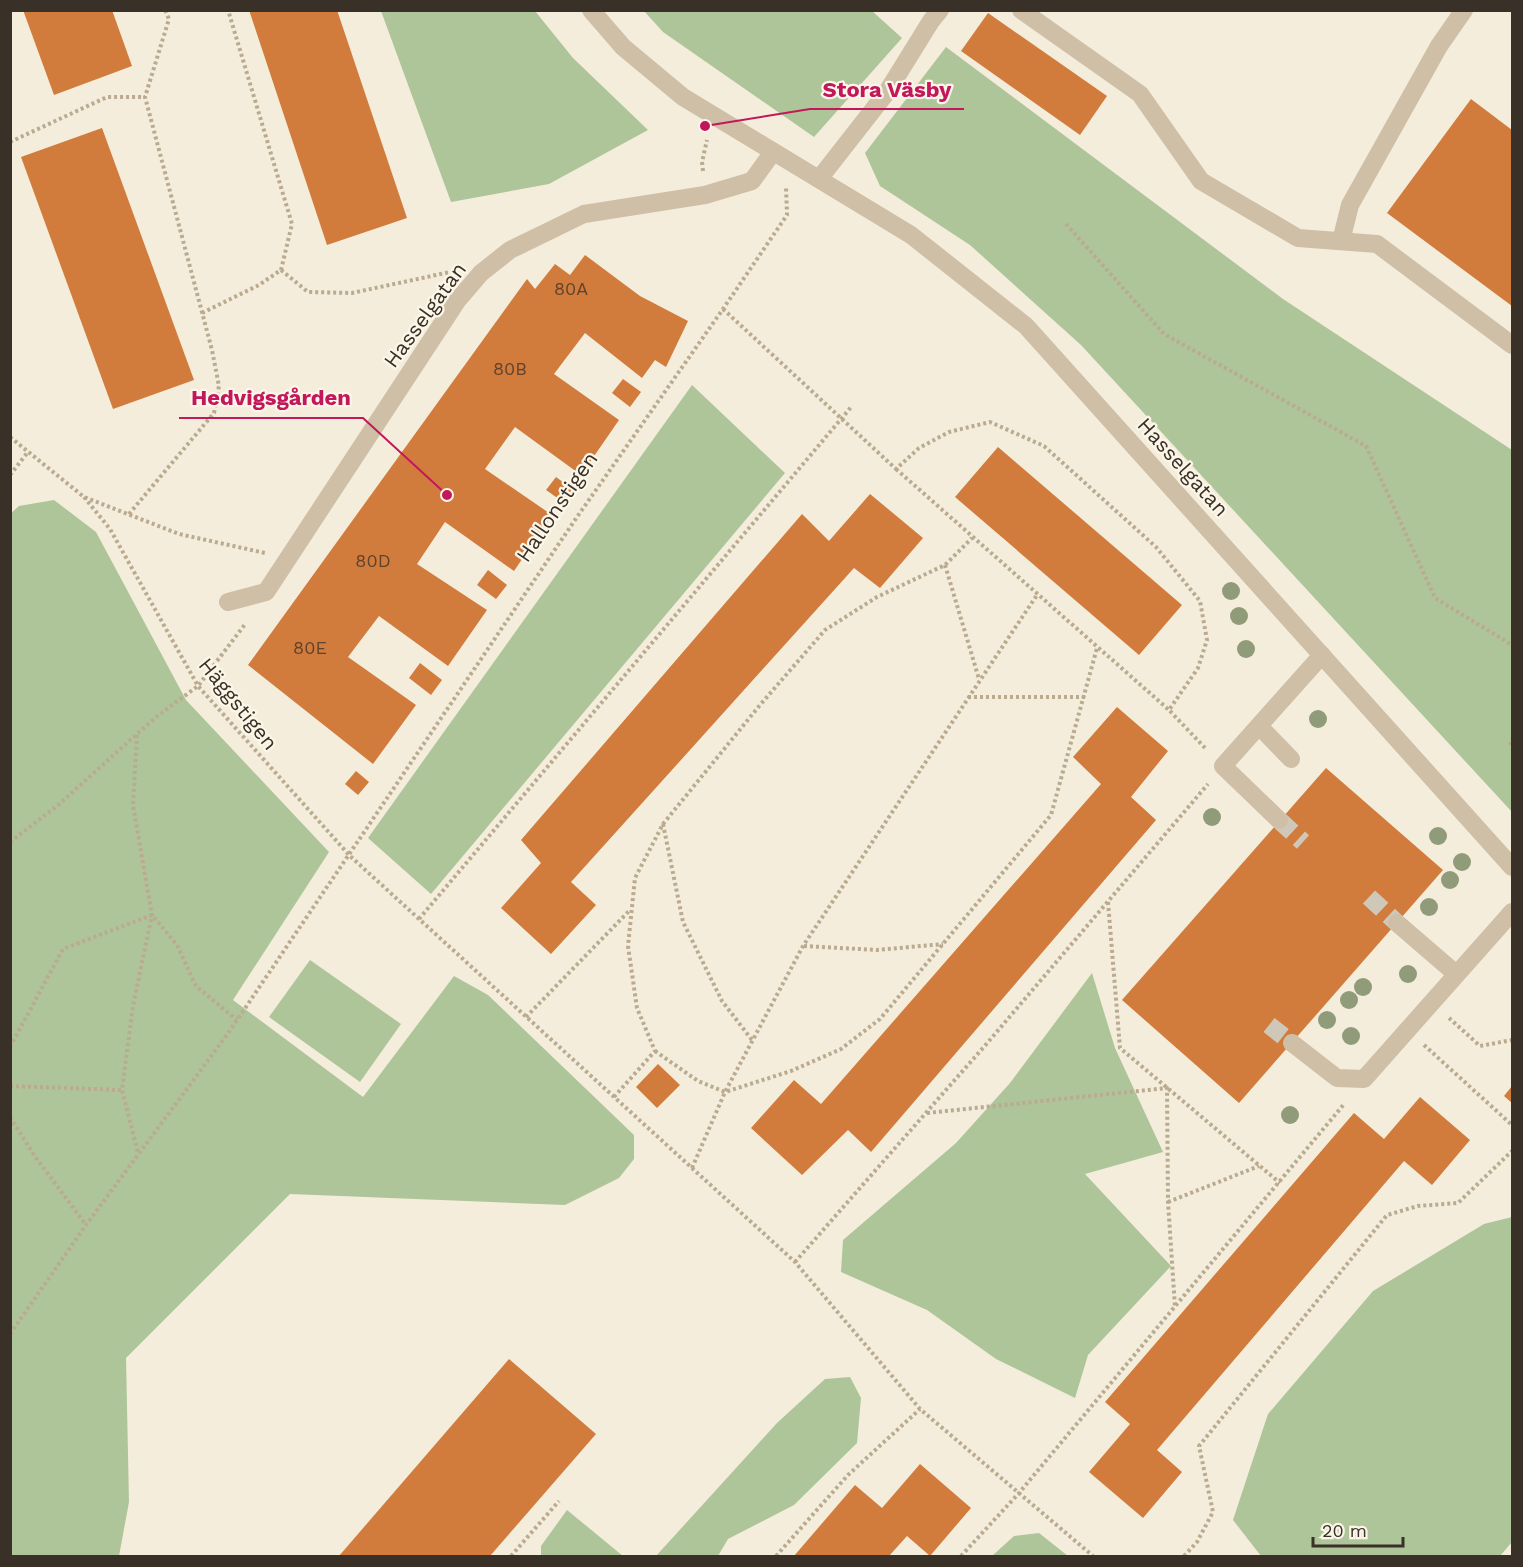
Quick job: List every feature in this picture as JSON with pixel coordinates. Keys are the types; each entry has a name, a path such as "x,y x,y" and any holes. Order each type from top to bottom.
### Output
{"street":[{"name":"Hasselgatan","path":"591,10 623,47 683,97 911,236 1026,326 1512,867"},
{"path":"1021,10 1140,94 1201,181 1298,238 1377,244 1512,345"},
{"path":"1341,242 1350,205 1439,46 1464,10"},
{"path":"819,179 887,92 930,14"},
{"name":"Hasselgatan","path":"266,592 457,301 481,273 510,250 584,214 705,195 752,181 773,153"},
{"path":"228,602 266,592"},
{"path":"1280,820 1223,766 1322,655"},
{"path":"1259,726 1292,759"},
{"path":"1292,1043 1337,1077 1364,1079 1455,973 1512,912"},
{"path":"1397,923 1455,973"}],"path":[{"path":"129,514 214,413 219,386 145,97 169,20 165,10"},
{"path":"202,313 260,285 281,270 292,224 228,10"},
{"path":"10,141 107,97 145,97"},
{"path":"705,195 702,162 708,136"},
{"name":"Hallonstigen","path":"10,1334 138,1153 237,1020 577,517 787,215 785,181"},
{"path":"1066,224 1164,334 1366,446 1435,598 1512,645"},
{"path":"281,270 308,292 352,293 456,270 481,273"},
{"path":"723,309 972,538 1169,710 1223,766 926,1113 795,1262"},
{"path":"419,919 852,406"},
{"path":"896,469 919,448 949,432 990,422 1044,446 1156,548 1200,601 1207,640 1198,668 1169,710"},
{"path":"10,437 84,497 179,534 289,558"},
{"path":"10,476 28,452"},
{"name":"Häggstigen","path":"84,497 110,529 198,686 350,856 795,1262 920,1409 1094,1557"},
{"path":"972,538 945,565 877,597 825,630 760,705 663,824 635,878 628,946 637,1008 655,1051 698,1081 725,1092 791,1071 841,1049 880,1019 1051,815 1086,697 1097,648"},
{"path":"945,565 979,680"},
{"path":"10,842 198,686 241,631 266,592"},
{"path":"692,1168 725,1092 803,946 1036,595"},
{"path":"968,697 1086,697"},
{"path":"137,735 133,805 152,915 133,1006 122,1090 138,1153"},
{"path":"1510,745 1512,739"},
{"path":"663,824 683,922 722,1001 752,1040"},
{"path":"1108,902 1120,1048 1280,1183"},
{"path":"526,1017 630,910"},
{"path":"152,915 177,945 196,986 237,1020"},
{"path":"10,1047 63,949 152,915"},
{"path":"803,946 877,950 944,944"},
{"path":"1431,1002 1480,1046 1512,1040"},
{"path":"1407,1029 1512,1125"},
{"path":"614,1097 655,1051"},
{"path":"961,1557 1019,1493 1280,1183 1364,1079"},
{"path":"10,1086 122,1090"},
{"path":"926,1113 1167,1089"},
{"path":"1167,1089 1168,1202 1175,1307"},
{"path":"10,1117 33,1155 86,1225"},
{"path":"1184,1557 1197,1542 1213,1512 1199,1446 1206,1437 1387,1215 1418,1206 1458,1203 1512,1151"},
{"path":"1168,1202 1259,1166"},
{"path":"776,1557 848,1475 920,1409"},
{"path":"512,1557 559,1501"}],"green space":[{"path":"381,11 535,11 573,58 648,130 549,184 451,202"},
{"path":"644,11 872,11 902,38 814,137 663,32"},
{"path":"946,47 1283,299 1512,450 1512,812 1081,345 970,245 880,186 865,153"},
{"path":"692,385 785,473 431,894 368,838"},
{"path":"54,500 96,532 186,700 329,852 233,1000 363,1097 454,976 488,995 634,1135 634,1159 619,1178 565,1205 290,1194 126,1358 129,1502 119,1556 11,1556 10,514 19,506"},
{"path":"310,960 401,1024 360,1082 269,1017"},
{"path":"1092,973 1115,1048 1163,1152 1085,1174 1171,1266 1088,1355 1075,1398 996,1359 927,1310 841,1272 843,1240 956,1143 1010,1083"},
{"path":"1512,1217 1512,1542 1500,1556 1261,1556 1233,1520 1268,1414 1373,1291 1484,1224"},
{"path":"850,1377 861,1398 857,1443 794,1505 728,1539 718,1556 656,1556 777,1423 825,1379"},
{"path":"567,1510 623,1556 541,1556 541,1546"},
{"path":"1039,1533 1068,1556 992,1556 1014,1536"}],"building":[{"path":"23,10 112,10 132,66 54,95"},
{"path":"249,10 337,10 407,218 327,245"},
{"path":"988,13 1107,96 1080,135 961,51"},
{"path":"1471,99 1512,130 1512,306 1387,213"},
{"path":"102,128 194,380 113,409 21,157"},
{"path":"585,255 640,296 688,321 666,367 655,360 642,378 585,333 554,374 619,420 581,475 515,427 485,469 552,515 514,571 445,522 417,564 487,610 448,666 379,616 348,657 416,705 373,764 248,665 527,279 535,289 555,264 570,275"},
{"path":"623,379 641,392 630,407 612,393"},
{"path":"998,447 1182,605 1139,655 955,497"},
{"path":"556,477 575,491 566,504 546,490"},
{"path":"870,494 923,538 880,588 854,568 571,882 596,905 551,954 501,908 541,863 521,840 802,514 829,541"},
{"path":"488,570 507,585 496,599 477,585"},
{"path":"420,663 442,680 431,695 409,678"},
{"path":"1117,707 1168,751 1131,797 1156,820 871,1152 848,1130 802,1175 751,1128 794,1080 821,1104 1101,784 1073,757"},
{"path":"1326,768 1443,870 1239,1103 1122,1000"},
{"path":"356,771 369,782 358,795 345,784"},
{"path":"658,1064 680,1085 657,1108 636,1087"},
{"path":"1512,1086 1512,1103 1504,1096"},
{"path":"1420,1097 1470,1140 1432,1185 1404,1161 1157,1450 1182,1472 1143,1518 1089,1472 1130,1424 1105,1402 1354,1113 1384,1139"},
{"path":"509,1359 596,1434 490,1556 339,1556"},
{"path":"920,1464 971,1508 930,1556 907,1536 889,1556 794,1556 855,1485 882,1508"}],"tunnel":[{"path":"1279,820 1303,842"},
{"path":"1369,897 1397,923"},
{"path":"1269,1025 1292,1043"}],"place":[{"name":"Stora Väsby","path":"705,126"},
{"name":"Hedvigsgården","path":"447,495"}]}
